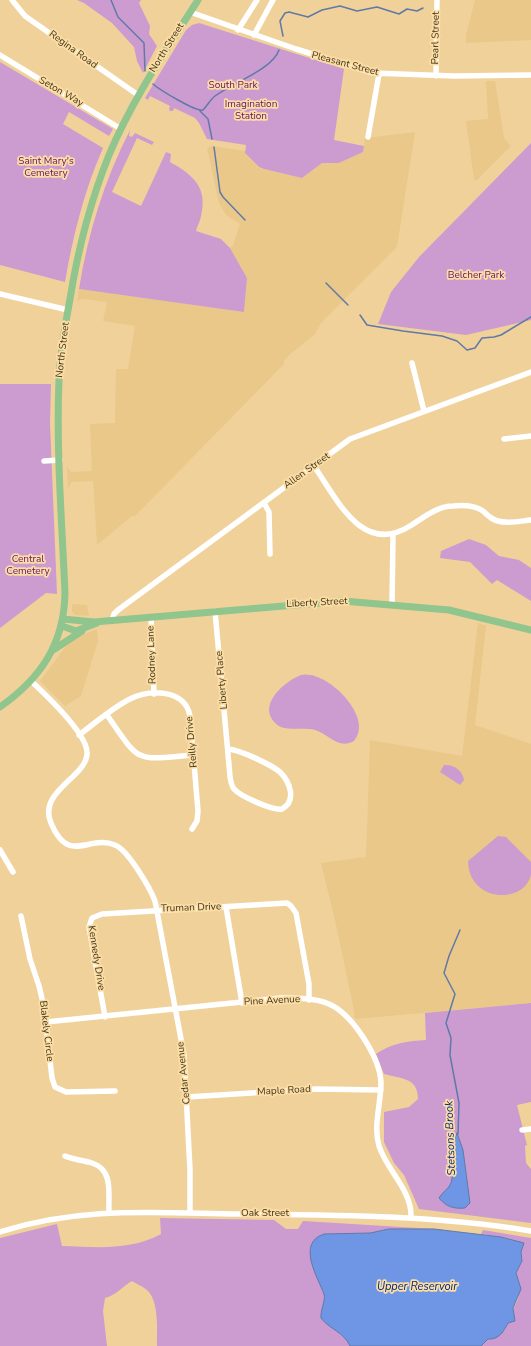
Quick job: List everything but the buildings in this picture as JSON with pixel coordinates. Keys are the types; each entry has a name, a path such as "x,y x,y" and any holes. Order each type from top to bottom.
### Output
{"main road":[{"name":"North Street","path":"0,707 31,680 52,650 62,623 65,593 60,460 59,381 68,310 77,257 88,214 104,169 121,129 138,95 198,0"},
{"name":"Liberty Street","path":"62,623 101,622 324,601 392,604 456,611 502,624 531,630"},
{"name":"Liberty Street","path":"52,650 84,630 101,622"},
{"path":"62,623 74,631 84,630"}],"street":[{"name":"Regina Road","path":"12,0 25,16 138,95"},
{"path":"238,30 257,0"},
{"path":"254,35 273,0"},
{"name":"Pearl Street","path":"436,76 437,0"},
{"name":"Pleasant Street","path":"190,12 238,30 348,66 379,74 436,76 531,75"},
{"name":"Seton Way","path":"0,55 121,129"},
{"path":"368,137 379,74"},
{"path":"0,294 68,310"},
{"path":"412,363 424,411"},
{"name":"Allen Street","path":"112,620 114,614 118,610 354,437 531,373"},
{"path":"504,440 531,436"},
{"path":"44,461 60,460"},
{"path":"314,466 348,514 360,527 379,535 393,535 436,510 451,506 476,508 500,522 531,520"},
{"path":"264,503 269,512 270,554"},
{"path":"392,604 393,535"},
{"name":"Liberty Place","path":"215,611 231,782 234,789 274,809 282,809 288,804 291,798 291,792 279,772 238,751 228,749"},
{"name":"Rodney Lane","path":"151,617 154,694"},
{"name":"Truman Drive","path":"31,680 60,709 86,746 86,758 51,801 48,812 51,824 59,838 68,845 110,843 121,848 151,892 157,911 281,902 289,904 297,916 309,984 309,1000"},
{"name":"Reilly Drive","path":"79,735 133,698 154,694 175,695 186,705 190,716 198,815 197,821 192,830"},
{"path":"107,715 129,747 139,756 149,758 193,755"},
{"path":"0,850 13,872"},
{"path":"226,907 242,1003"},
{"name":"Cedar Avenue","path":"157,911 174,1010 183,1051 191,1176 190,1213"},
{"name":"Kennedy Drive","path":"105,1017 90,930 91,921 99,914 157,911"},
{"name":"Blakely Circle","path":"21,916 30,959 40,989 46,1022 52,1078 57,1089 66,1092 115,1091"},
{"name":"Pine Avenue","path":"46,1022 281,998 309,1000 332,1006 340,1010 364,1039 374,1058 380,1076 381,1090 377,1129 379,1146 407,1197 411,1207 412,1217"},
{"name":"Maple Road","path":"187,1097 316,1089 381,1090"},
{"path":"522,1130 531,1129"},
{"path":"65,1156 95,1164 103,1169 108,1180 109,1212"},
{"name":"Oak Street","path":"0,1232 63,1217 109,1212 412,1217 531,1231"}],"shaded area":[{"path":"475,0 531,0 531,40 466,43 466,35"},
{"path":"486,81 495,81 504,138 511,146 476,181 474,179 466,121 488,119"},
{"path":"415,132 397,247 321,323 315,334 288,356 283,362 285,363 135,516 132,516 97,545 93,481 72,482 68,488 67,467 71,472 92,471 90,424 115,423 116,369 128,369 135,326 103,321 107,302 83,299 79,300 77,304 79,289 244,312 247,278 230,248 233,246 240,224 227,216 219,203 207,148 212,146 245,151 246,155 259,168 302,178 322,163 339,163 363,152 365,138"},
{"path":"72,604 87,605 89,616 75,615 72,611"},
{"path":"478,623 486,626 475,725 531,744 531,1003 356,1019 353,1016 355,1015 335,920 321,863 366,857 370,740 462,756"},
{"path":"97,629 98,641 81,696 65,706 40,681 66,646 78,637"}],"green space":[{"path":"77,0 141,0 139,3 150,26 149,34 157,46 143,73 137,61 134,47 112,23 84,3"},
{"name":"South Park","path":"199,23 344,69 334,140 364,146 363,152 339,163 322,163 302,178 264,169 259,167 245,153 246,145 207,139 195,118 174,108 173,111 170,111 170,106 150,96 148,100 145,98 186,30 192,25"},
{"name":"Saint Mary's Cemetery","path":"0,62 113,129 109,136 69,112 63,124 103,148 90,181 80,214 65,282 0,265"},
{"path":"130,130 129,136 132,137 135,133 154,142 152,145 137,138 112,192 141,206 166,152 171,154 170,162 192,177 200,190 203,206 201,218 196,231 221,239 230,248 247,278 244,312 79,289 87,248 98,208 112,168"},
{"name":"Belcher Park","path":"531,143 531,320 466,335 378,324 391,292 419,257"},
{"name":"Central Cemetery","path":"0,384 51,384 50,423 57,594 46,593 0,628"},
{"path":"469,539 486,545 499,556 519,560 531,568 531,601 497,580 492,584 470,562 440,558 441,551"},
{"path":"301,675 311,675 323,679 345,697 353,708 358,720 359,731 354,741 343,744 338,743 315,730 282,727 272,719 269,711 270,704 274,696 286,683"},
{"path":"444,765 454,767 460,771 464,780 460,785 440,772"},
{"path":"498,836 506,837 531,862 531,874 527,884 519,891 509,894 498,895 487,892 478,885 471,875 468,861"},
{"path":"531,1003 531,1102 517,1105 527,1145 525,1146 526,1163 531,1169 531,1223 419,1209 404,1175 394,1163 384,1142 384,1112 409,1107 418,1099 417,1092 412,1083 407,1080 384,1074 376,1054 388,1047 400,1043 426,1040 425,1013"},
{"path":"160,1218 274,1220 286,1229 298,1229 303,1221 434,1229 389,1229 374,1233 348,1234 338,1327 353,1346 157,1346 157,1317 152,1296 148,1291 132,1281 116,1293 105,1298 103,1311 107,1346 0,1346 0,1238 57,1224 62,1246 125,1246 161,1234"},
{"path":"483,1230 531,1238 531,1346 481,1346 488,1339 492,1339 505,1330 508,1323 515,1319 514,1308 519,1292 516,1273 522,1258 521,1252 511,1239 481,1234"}],"water":[{"path":"457,1133 463,1150 470,1203 465,1208 450,1207 444,1204 439,1198 451,1183 454,1144"},
{"name":"Upper Reservoir","path":"389,1229 434,1229 501,1237 524,1243 521,1252 522,1261 516,1273 521,1289 513,1308 515,1321 508,1323 501,1334 495,1338 488,1339 481,1346 350,1346 344,1337 321,1318 324,1294 311,1261 311,1245 316,1239 324,1234 370,1233"}],"waterway":[{"path":"111,0 118,17 144,43 145,71"},
{"path":"283,36 280,21 285,13 289,12 308,17 322,10 340,6 357,11 377,7 399,14 407,9 417,11 423,8"},
{"path":"153,84 193,108 203,110 212,99 222,91 251,76 268,64 279,50"},
{"path":"200,111 208,119 212,139"},
{"path":"214,147 220,192 245,220"},
{"path":"326,283 348,305"},
{"path":"360,315 367,325 442,336 457,341 467,350 475,348 482,338 501,335 531,317"},
{"name":"Stetsons Brook","path":"458,1134 459,1103 450,1055 451,1038 446,1023 455,994 444,973 449,956 460,930"}],"park label":[{"name":"Imagination Station","path":"251,110"}]}
